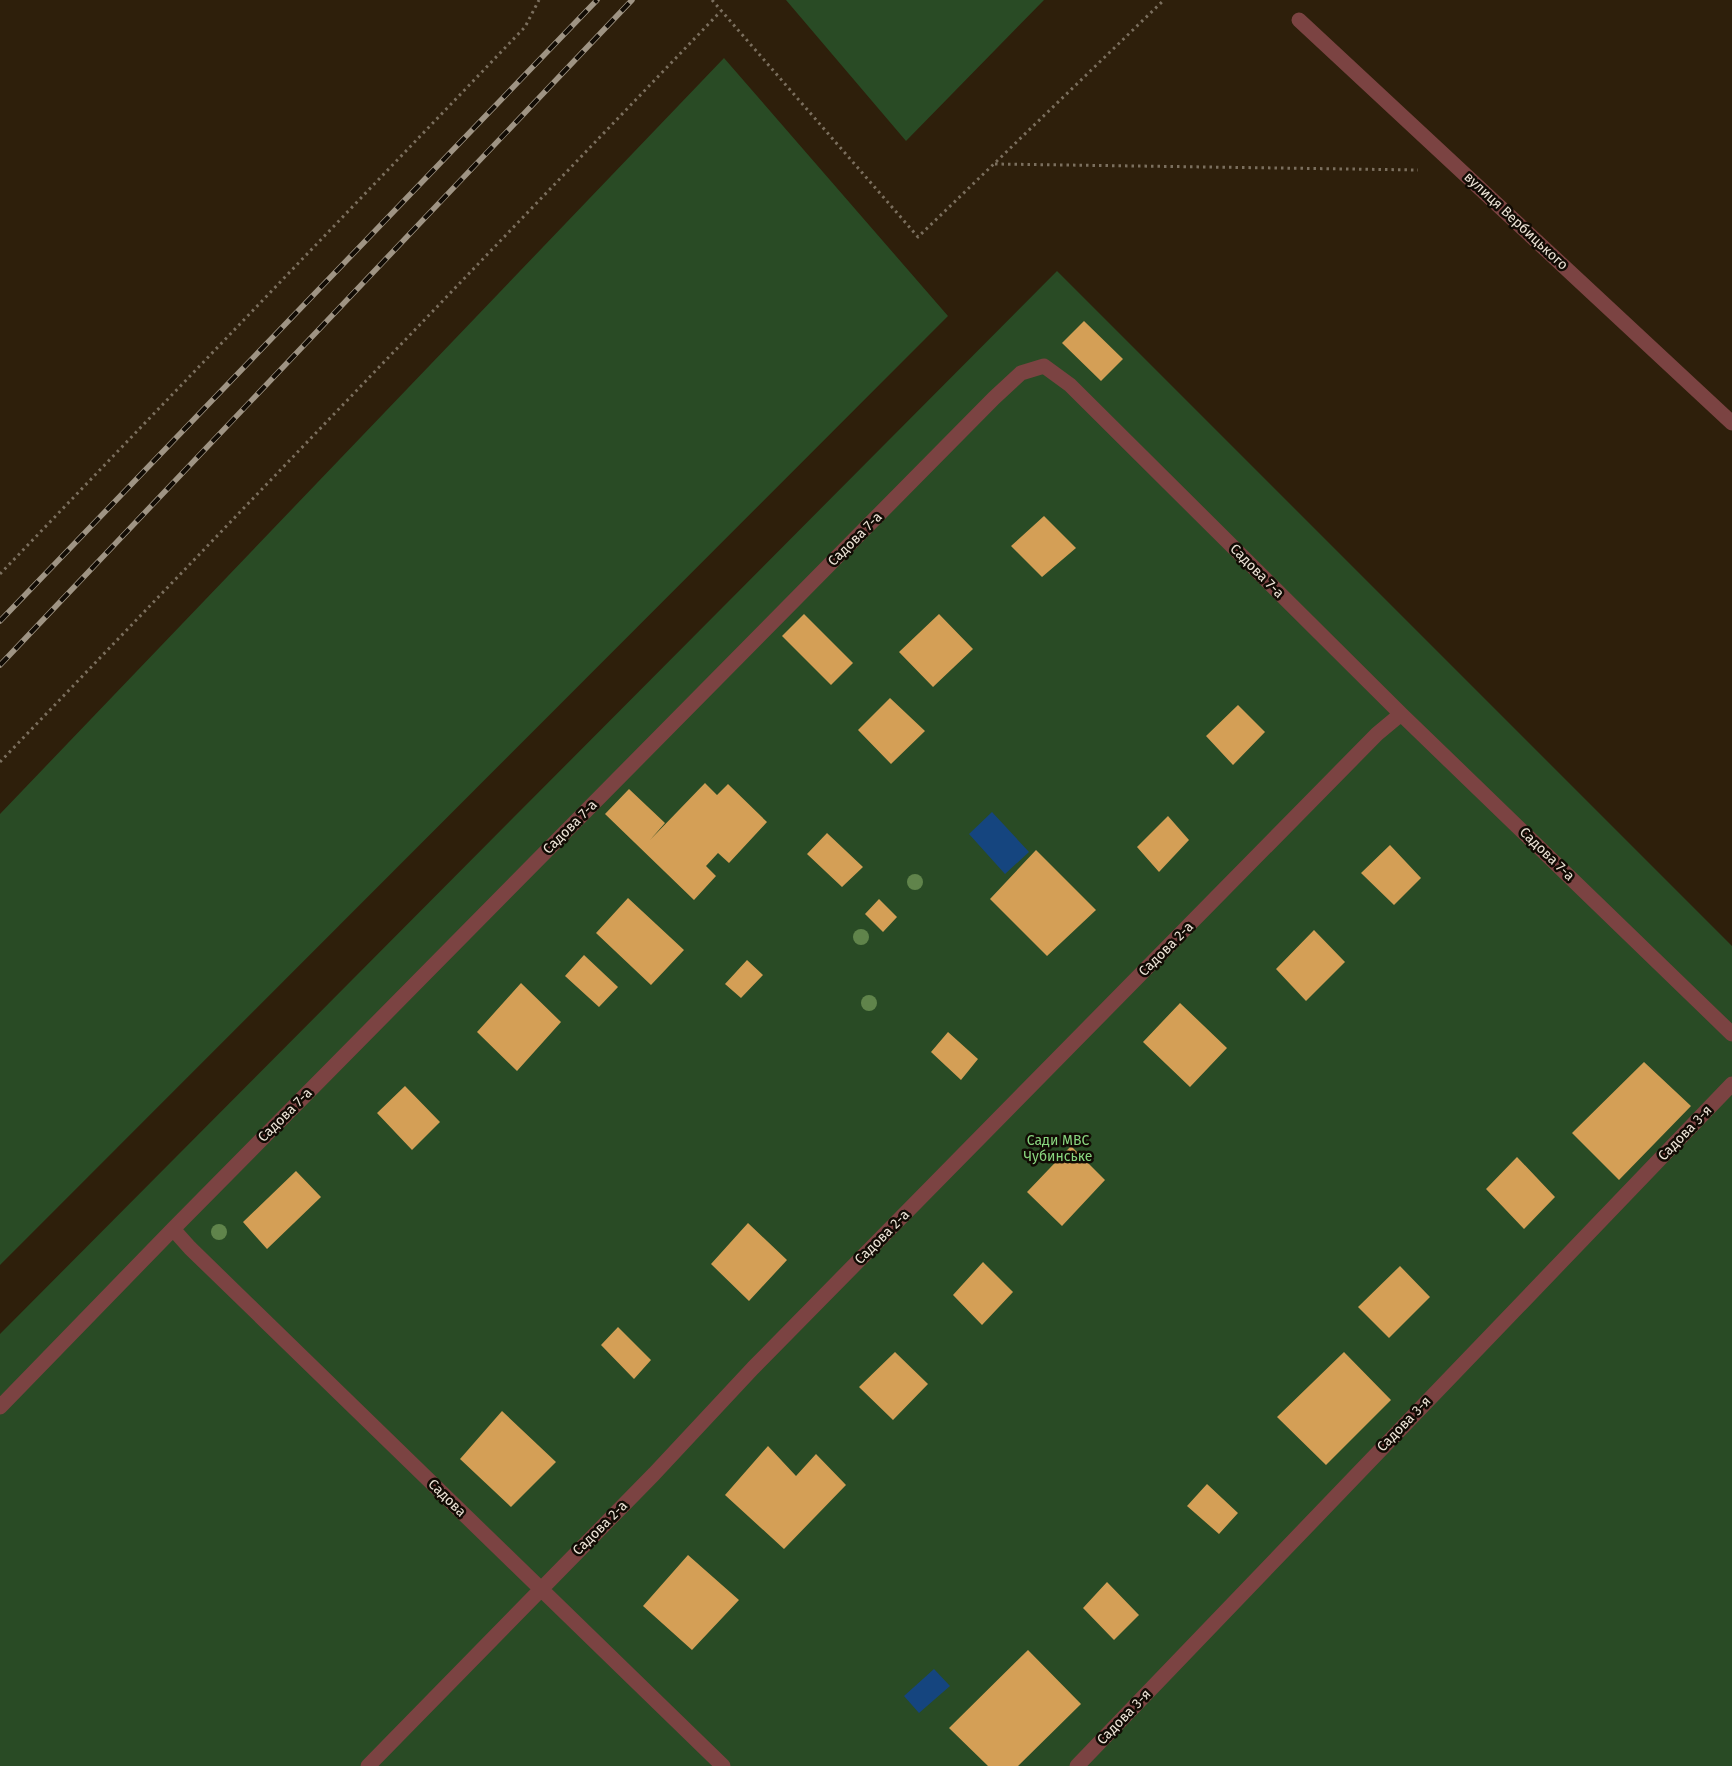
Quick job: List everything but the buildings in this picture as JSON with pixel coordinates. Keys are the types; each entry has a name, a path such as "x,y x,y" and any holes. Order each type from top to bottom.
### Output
{"street":[{"name":"вулиця Вербицького","path":"1299,20 1732,423"},
{"name":"Садова 7-а","path":"0,1407 173,1229 987,405 1021,373 1044,366 1070,385 1401,714 1732,1034"},
{"name":"Садова 2-а","path":"368,1766 654,1474 788,1332 1377,734 1401,714"},
{"name":"Садова 3-я","path":"1077,1766 1732,1084"},
{"name":"Садова","path":"173,1229 190,1248 723,1766"}],"path":[{"path":"0,574 525,27 539,0"},
{"path":"712,0 918,237 1164,0"},
{"path":"0,762 721,11"},
{"path":"994,164 1461,171"}],"green space":[{"path":"786,0 1044,0 906,141"},
{"path":"724,58 948,316 0,1265 0,814"},
{"name":"Сади МВС Чубинське","path":"1057,271 1732,946 1732,1766 0,1766 0,1334"}],"water":[{"path":"992,812 1029,852 1005,874 969,834"},
{"path":"934,1669 950,1686 919,1713 904,1696"}],"railway":[{"path":"0,621 597,0"},
{"path":"0,665 632,0"}]}
